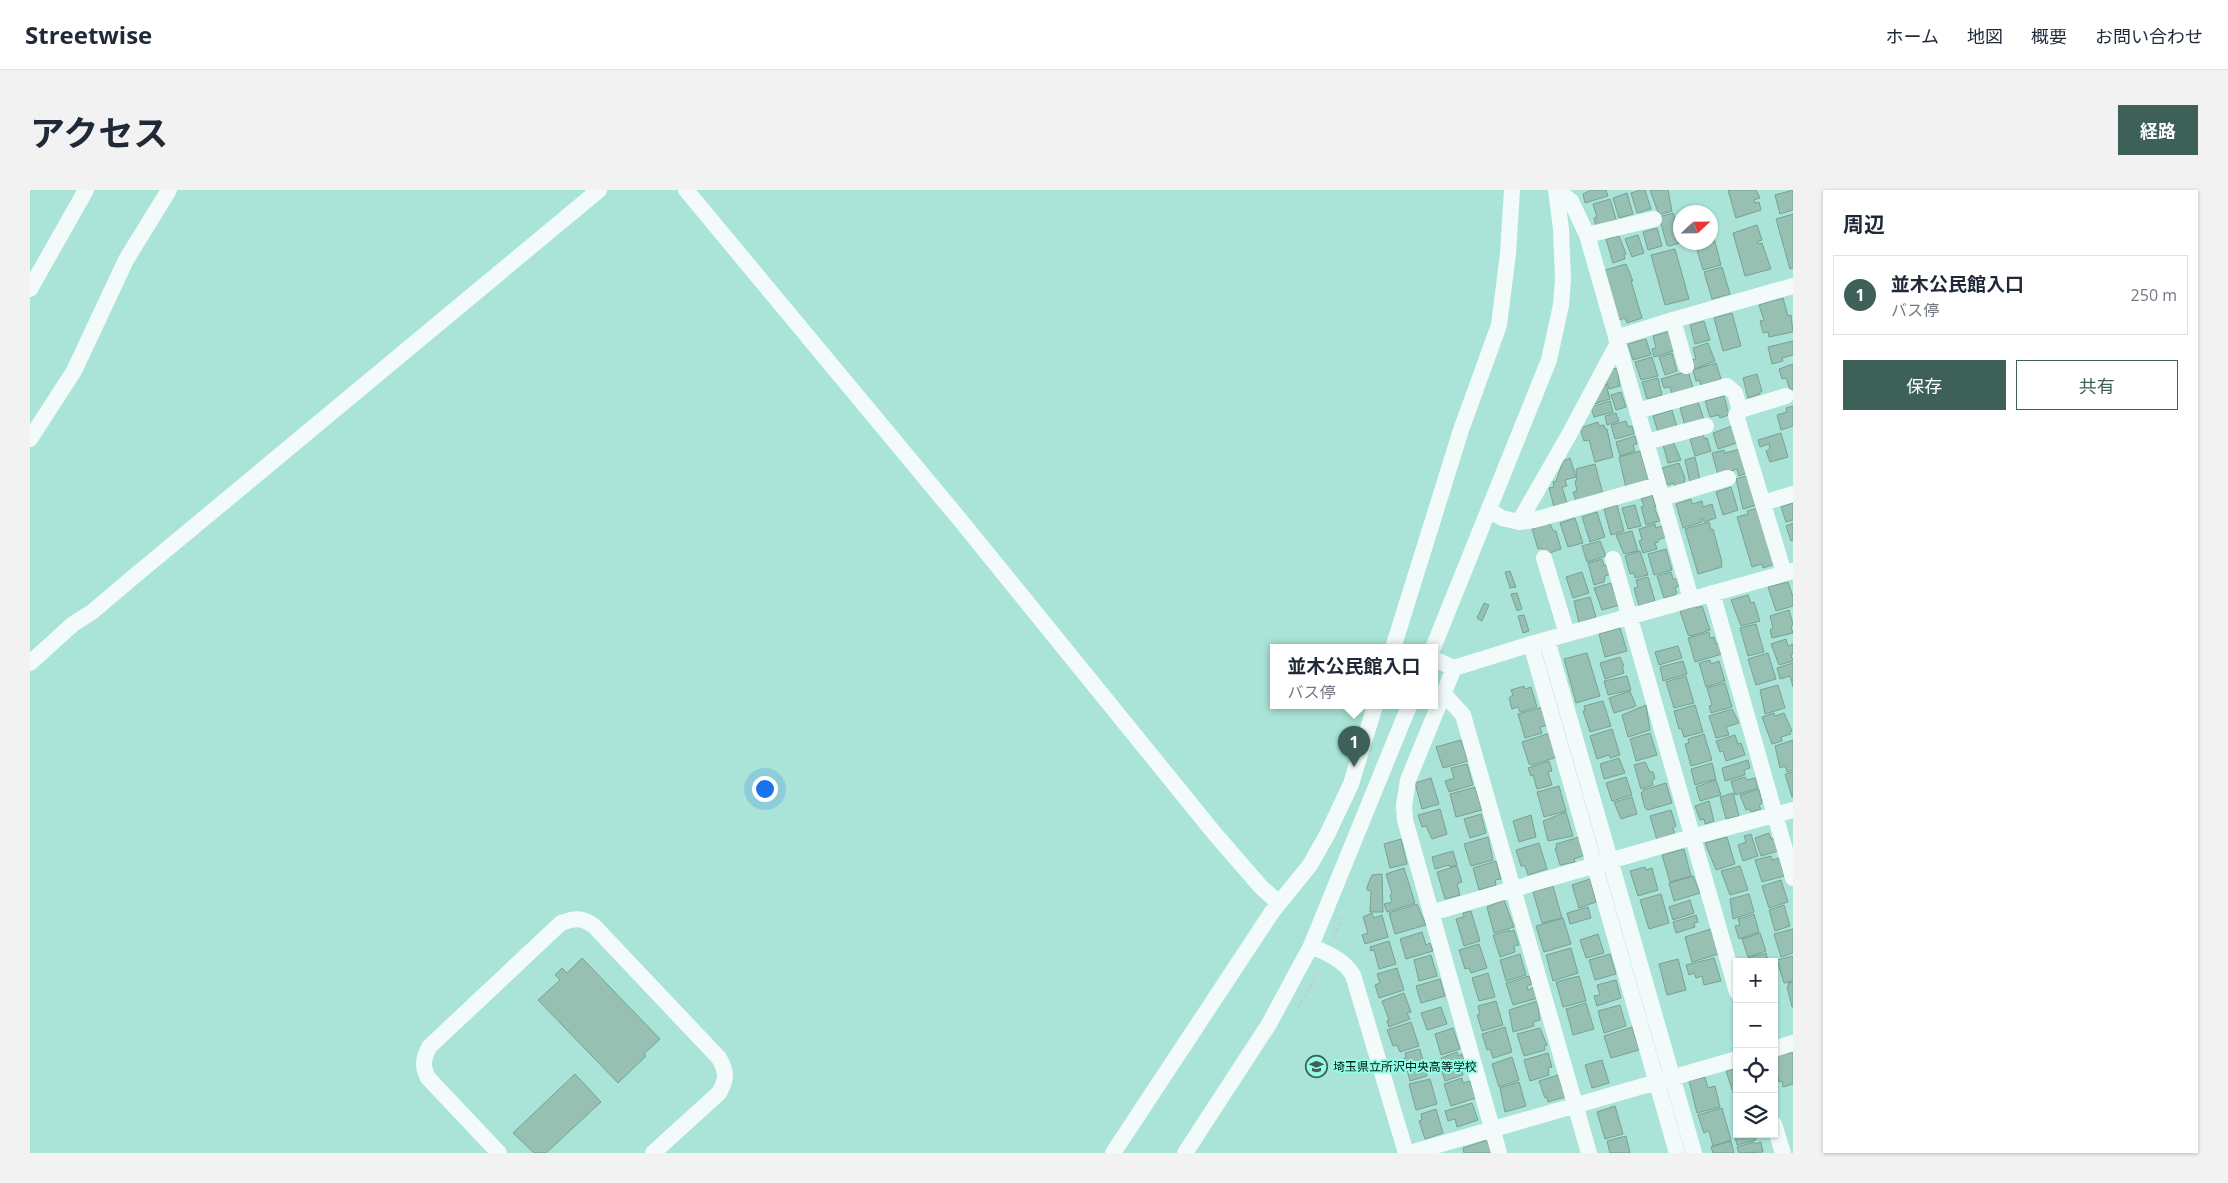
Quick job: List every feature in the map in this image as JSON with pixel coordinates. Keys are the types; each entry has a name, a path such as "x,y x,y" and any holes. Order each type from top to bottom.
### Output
{"street":[{"path":"30,289 86,190"},
{"path":"30,439 74,371 126,260 169,190"},
{"path":"30,663 73,624 92,612 599,190"},
{"path":"686,190 961,521 1215,834 1260,887 1279,903"},
{"path":"1394,644 1461,430 1499,325 1508,254 1512,190"},
{"path":"1557,190 1571,201 1587,235 1691,599"},
{"path":"1435,644 1538,392 1556,333 1563,280 1557,190"},
{"path":"1587,235 1654,219"},
{"path":"1519,522 1570,434 1617,341 1673,320 1793,286"},
{"path":"1673,320 1686,366"},
{"path":"1637,411 1727,386 1735,392 1740,410"},
{"path":"1438,661 1454,668 1531,644 1789,572 1763,503 1736,415 1740,410 1786,396"},
{"path":"1646,442 1706,426"},
{"path":"1489,510 1502,518 1519,522 1534,520 1660,491 1728,478"},
{"path":"1763,503 1793,494"},
{"path":"1544,558 1567,634"},
{"path":"1613,558 1733,978"},
{"path":"1712,593 1793,878"},
{"path":"1547,640 1603,863 1664,1080 1677,1153"},
{"path":"1531,644 1603,863"},
{"path":"1438,708 1454,668"},
{"path":"1444,694 1463,715 1589,1153"},
{"path":"1113,1153 1279,903 1310,865 1328,835 1351,784 1374,709"},
{"path":"1185,1153 1269,1024 1311,946 1408,709"},
{"path":"1438,709 1408,780 1404,806 1409,838 1499,1153"},
{"path":"1431,913 1692,837 1793,810"},
{"path":"499,1153 428,1078 424,1068 424,1058 429,1047 554,929 572,918 584,919 594,926 719,1058 726,1070 725,1082 719,1093 653,1153"},
{"path":"1311,946 1340,961 1349,968 1353,975 1408,1153 1733,1061"},
{"path":"1778,1048 1793,1044"},
{"path":"1664,1080 1694,1153"},
{"path":"1778,1138 1782,1153"}],"building":[{"path":"1591,190 1606,190 1608,196 1585,203 1583,194"},
{"path":"1645,190 1651,209 1637,213 1631,193"},
{"path":"1650,190 1668,190 1672,211 1659,215"},
{"path":"1728,190 1756,190 1760,198 1754,200 1755,203 1759,202 1761,210 1736,218"},
{"path":"1793,190 1793,210 1780,214 1775,195"},
{"path":"1627,193 1633,214 1619,218 1613,198"},
{"path":"1610,199 1617,222 1596,227 1594,218 1597,217 1593,204"},
{"path":"1673,213 1673,245 1667,245 1659,217"},
{"path":"1793,214 1793,268 1790,269 1776,219"},
{"path":"1757,225 1762,240 1757,242 1758,244 1762,243 1771,269 1745,276 1733,233"},
{"path":"1657,228 1662,246 1648,250 1643,232"},
{"path":"1638,235 1644,253 1632,257 1625,239"},
{"path":"1619,236 1626,254 1624,255 1625,259 1613,263 1606,239"},
{"path":"1675,250 1689,299 1665,305 1651,255"},
{"path":"1697,250 1717,250 1721,265 1703,270"},
{"path":"1626,264 1633,281 1631,281 1642,318 1627,323 1625,318 1619,320 1605,270"},
{"path":"1722,267 1730,294 1712,299 1704,272"},
{"path":"1783,298 1788,316 1791,315 1793,332 1769,337 1768,332 1763,333 1760,321 1764,320 1759,305"},
{"path":"1732,313 1741,346 1723,351 1714,318"},
{"path":"1704,321 1710,340 1695,344 1690,325"},
{"path":"1670,331 1676,350 1654,357 1652,349 1656,348 1653,336"},
{"path":"1646,339 1651,355 1633,360 1628,344"},
{"path":"1793,341 1793,355 1782,358 1783,361 1772,364 1768,347"},
{"path":"1708,343 1715,361 1695,369 1692,360 1696,359 1693,348"},
{"path":"1672,353 1677,371 1665,375 1659,357"},
{"path":"1652,357 1658,376 1641,380 1635,362"},
{"path":"1716,363 1721,379 1701,385 1699,380 1696,381 1693,370"},
{"path":"1793,364 1793,389 1790,390 1786,378 1782,379 1779,369"},
{"path":"1617,368 1620,386 1609,389 1605,377 1608,371"},
{"path":"1688,371 1693,388 1672,394 1670,387 1664,388 1661,379"},
{"path":"1757,374 1762,391 1760,394 1748,398 1743,378"},
{"path":"1658,378 1662,395 1647,399 1642,382"},
{"path":"1606,384 1610,399 1591,405 1600,385"},
{"path":"1621,392 1626,407 1616,410 1611,395"},
{"path":"1724,396 1729,415 1720,418 1719,415 1710,417 1705,401"},
{"path":"1610,401 1613,412 1594,417 1591,407"},
{"path":"1698,402 1704,420 1685,426 1680,408"},
{"path":"1793,406 1793,426 1781,430 1777,415 1787,412 1786,408"},
{"path":"1672,410 1677,427 1658,432 1653,416"},
{"path":"1616,413 1619,421 1607,425 1605,416"},
{"path":"1626,421 1628,427 1632,426 1634,434 1615,439 1611,425"},
{"path":"1598,422 1599,426 1604,425 1605,429 1607,429 1613,457 1595,462 1589,440 1584,441 1580,428"},
{"path":"1732,426 1737,443 1718,449 1713,433"},
{"path":"1781,433 1788,457 1770,462 1766,451 1770,449 1769,444 1760,447 1758,440"},
{"path":"1703,435 1705,439 1707,438 1711,451 1695,456 1690,439"},
{"path":"1635,436 1637,444 1633,445 1635,451 1620,456 1616,442"},
{"path":"1673,441 1681,460 1668,463 1663,445"},
{"path":"1740,449 1747,473 1739,476 1737,469 1718,475 1712,453 1724,450 1725,453"},
{"path":"1640,451 1649,481 1626,488 1619,457"},
{"path":"1695,457 1700,480 1690,483 1685,460"},
{"path":"1570,458 1576,477 1565,480 1567,486 1562,487 1567,503 1554,507 1549,488 1554,487 1553,482 1556,481 1563,461"},
{"path":"1679,463 1685,478 1684,484 1675,487 1674,483 1667,485 1662,468"},
{"path":"1595,464 1603,494 1576,501 1573,492 1577,491 1575,481 1577,480 1576,469"},
{"path":"1749,475 1757,505 1743,509 1736,479"},
{"path":"1731,487 1738,510 1723,515 1716,492"},
{"path":"1652,495 1656,507 1654,507 1660,521 1646,525 1641,507 1644,506 1641,499"},
{"path":"1691,499 1692,504 1702,501 1703,507 1712,504 1716,518 1704,522 1703,518 1701,518 1702,522 1683,528 1676,504"},
{"path":"1793,503 1793,520 1786,522 1781,507"},
{"path":"1617,505 1624,531 1611,535 1604,509"},
{"path":"1635,505 1641,526 1628,529 1622,508"},
{"path":"1758,508 1775,564 1763,568 1762,564 1752,567 1737,517 1748,514 1747,511"},
{"path":"1597,512 1605,537 1590,542 1582,517"},
{"path":"1575,518 1583,543 1568,547 1560,523"},
{"path":"1709,522 1711,530 1713,529 1722,567 1698,574 1685,529"},
{"path":"1550,523 1553,531 1556,531 1561,549 1544,555 1542,548 1538,549 1532,529"},
{"path":"1793,523 1793,540 1791,541 1786,526"},
{"path":"1655,524 1656,528 1662,526 1666,537 1655,543 1657,549 1643,553 1639,541 1642,540 1639,529"},
{"path":"1632,531 1638,551 1624,554 1616,535"},
{"path":"1600,541 1606,556 1587,562 1582,546"},
{"path":"1666,549 1672,570 1654,575 1648,554"},
{"path":"1640,551 1648,575 1635,578 1634,573 1630,574 1625,556"},
{"path":"1602,559 1604,566 1608,564 1611,574 1605,576 1604,582 1594,585 1588,563"},
{"path":"1510,571 1516,587 1510,588 1505,572"},
{"path":"1582,572 1589,593 1573,598 1566,577"},
{"path":"1671,572 1673,579 1677,579 1679,586 1675,588 1677,593 1675,595 1664,598 1657,576"},
{"path":"1648,577 1655,601 1639,606 1634,588 1638,587 1636,580"},
{"path":"1788,582 1793,597 1793,606 1776,611 1768,587"},
{"path":"1611,583 1620,605 1602,610 1594,588"},
{"path":"1517,593 1522,609 1517,611 1511,594"},
{"path":"1748,595 1751,603 1754,602 1760,621 1741,626 1731,600"},
{"path":"1590,597 1596,617 1579,623 1574,601"},
{"path":"1484,603 1489,605 1482,621 1477,618"},
{"path":"1696,606 1697,608 1702,606 1710,630 1691,636 1688,635 1680,611"},
{"path":"1789,610 1793,624 1791,627 1793,633 1772,638 1770,630 1773,628 1770,616"},
{"path":"1524,615 1529,631 1523,633 1518,616"},
{"path":"1756,624 1764,652 1748,656 1740,628"},
{"path":"1620,628 1627,651 1605,657 1599,634"},
{"path":"1709,632 1710,638 1714,637 1716,644 1719,643 1722,654 1695,662 1688,638"},
{"path":"1786,639 1788,646 1793,644 1793,654 1791,655 1793,661 1779,665 1771,644"},
{"path":"1678,646 1682,658 1659,665 1655,652"},
{"path":"1587,653 1600,696 1576,703 1564,659"},
{"path":"1768,653 1776,679 1756,685 1748,659"},
{"path":"1620,657 1624,666 1622,666 1624,673 1605,679 1600,663"},
{"path":"1710,660 1711,664 1719,661 1725,681 1706,687 1699,663"},
{"path":"1683,661 1687,674 1663,681 1660,667"},
{"path":"1793,663 1793,687 1790,676 1780,679 1777,668"},
{"path":"1627,676 1631,690 1608,695 1604,681"},
{"path":"1686,676 1694,703 1674,708 1666,682"},
{"path":"1725,683 1732,707 1711,713 1709,706 1712,705 1707,688"},
{"path":"1778,685 1785,708 1765,714 1760,690"},
{"path":"1524,686 1525,689 1531,687 1537,707 1520,712 1518,707 1512,709 1509,698 1513,695 1511,690"},
{"path":"1630,691 1636,706 1614,713 1609,698"},
{"path":"1603,701 1611,726 1590,732 1583,711 1585,711 1584,706"},
{"path":"1646,705 1650,730 1628,737 1622,715"},
{"path":"1695,705 1703,732 1684,737 1681,728 1679,729 1674,711"},
{"path":"1543,707 1548,725 1540,727 1542,733 1525,738 1518,714"},
{"path":"1732,709 1739,723 1726,727 1729,735 1716,738 1709,716"},
{"path":"1774,713 1775,716 1784,713 1792,731 1790,732 1791,734 1781,737 1782,741 1772,744 1762,717"},
{"path":"1612,729 1620,755 1610,758 1609,755 1597,759 1590,736"},
{"path":"1550,733 1557,757 1532,765 1529,764 1522,742"},
{"path":"1650,733 1657,755 1636,761 1630,739"},
{"path":"1704,734 1712,760 1691,766 1685,744 1689,743 1688,739"},
{"path":"1735,735 1738,744 1741,743 1745,755 1726,761 1723,751 1720,752 1716,741"},
{"path":"1461,740 1468,761 1443,768 1436,747"},
{"path":"1793,740 1793,770 1787,772 1785,766 1780,768 1775,746"},
{"path":"1619,758 1625,773 1604,779 1600,764"},
{"path":"1748,760 1750,768 1744,770 1745,775 1725,781 1722,768"},
{"path":"1549,761 1552,771 1548,772 1552,785 1537,789 1533,775 1531,776 1528,768"},
{"path":"1645,762 1655,778 1652,782 1653,785 1641,789 1634,765"},
{"path":"1712,763 1716,779 1695,785 1691,769"},
{"path":"1467,764 1473,785 1449,792 1445,781 1454,778 1451,768"},
{"path":"1793,772 1793,797 1792,797 1785,774"},
{"path":"1626,777 1632,795 1612,801 1606,783"},
{"path":"1745,777 1747,780 1755,778 1758,788 1735,795 1731,781"},
{"path":"1431,778 1439,804 1422,809 1415,783"},
{"path":"1716,780 1721,795 1700,801 1696,787"},
{"path":"1666,783 1672,803 1648,810 1645,808 1641,793 1643,790"},
{"path":"1559,786 1566,811 1544,817 1537,792"},
{"path":"1475,787 1482,810 1456,817 1450,794"},
{"path":"1759,789 1762,803 1759,806 1761,809 1751,812 1750,809 1746,810 1740,795"},
{"path":"1733,793 1739,816 1726,819 1720,797"},
{"path":"1632,797 1637,814 1621,819 1614,802"},
{"path":"1709,801 1714,821 1705,824 1704,819 1700,820 1695,806"},
{"path":"1440,809 1447,834 1432,839 1426,826 1422,827 1418,815"},
{"path":"1671,810 1676,826 1673,828 1675,835 1657,840 1650,816"},
{"path":"1566,812 1573,836 1548,841 1543,821"},
{"path":"1481,814 1486,833 1470,838 1464,819"},
{"path":"1531,815 1536,837 1519,842 1513,821"},
{"path":"1769,833 1771,839 1774,838 1778,851 1761,856 1755,838"},
{"path":"1751,834 1758,856 1743,861 1738,845 1746,842 1744,836"},
{"path":"1488,837 1493,860 1471,866 1464,844"},
{"path":"1579,837 1585,855 1574,859 1575,862 1560,865 1555,848 1557,848 1556,844"},
{"path":"1727,837 1735,864 1716,870 1705,843"},
{"path":"1401,839 1407,864 1390,868 1384,844"},
{"path":"1539,843 1547,869 1528,875 1525,866 1521,866 1516,850"},
{"path":"1684,849 1691,876 1670,882 1662,855"},
{"path":"1453,851 1457,865 1435,869 1432,857"},
{"path":"1771,856 1772,860 1779,858 1784,876 1762,882 1755,860"},
{"path":"1496,861 1501,879 1495,880 1496,885 1479,890 1473,868"},
{"path":"1457,866 1462,882 1457,884 1460,895 1445,899 1437,872"},
{"path":"1740,866 1748,890 1730,895 1721,871"},
{"path":"1645,867 1646,870 1652,868 1658,890 1638,896 1630,871"},
{"path":"1404,868 1415,903 1387,912 1384,904 1392,902 1390,895 1392,894 1386,874"},
{"path":"1382,874 1383,912 1370,912 1371,891 1367,890 1367,887 1372,875"},
{"path":"1693,876 1700,893 1674,901 1669,883"},
{"path":"1590,879 1596,902 1579,908 1572,885"},
{"path":"1781,880 1788,902 1769,908 1762,886"},
{"path":"1553,886 1562,918 1542,923 1533,892"},
{"path":"1661,894 1669,923 1649,929 1640,900"},
{"path":"1749,894 1754,912 1733,919 1730,899"},
{"path":"1504,900 1514,927 1494,933 1487,907"},
{"path":"1690,900 1694,913 1673,920 1669,907"},
{"path":"1417,904 1426,925 1395,934 1389,913"},
{"path":"1784,905 1790,926 1775,931 1769,910"},
{"path":"1588,907 1591,918 1570,924 1567,913"},
{"path":"1471,911 1480,941 1464,946 1456,919 1464,917 1463,913"},
{"path":"1372,913 1374,918 1382,915 1388,937 1365,944 1362,935 1368,933 1363,917"},
{"path":"1754,914 1759,932 1739,939 1735,926 1740,925 1738,919"},
{"path":"1696,915 1698,922 1694,923 1695,927 1676,933 1673,922"},
{"path":"1563,918 1571,944 1544,952 1536,926"},
{"path":"1711,929 1719,954 1692,962 1685,937"},
{"path":"1793,929 1793,953 1781,957 1774,934"},
{"path":"1510,930 1510,932 1514,930 1519,945 1514,946 1515,952 1500,957 1493,935"},
{"path":"1422,932 1426,945 1430,943 1433,951 1406,959 1400,939"},
{"path":"1760,933 1766,951 1748,957 1742,939"},
{"path":"1598,934 1604,953 1586,958 1580,940"},
{"path":"1389,941 1396,964 1379,969 1374,950 1371,951 1370,947"},
{"path":"1479,944 1487,968 1471,973 1469,968 1465,969 1459,950"},
{"path":"1571,948 1578,973 1553,981 1546,955"},
{"path":"1766,953 1767,958 1748,958"},
{"path":"1520,954 1526,975 1506,981 1500,960"},
{"path":"1610,954 1616,974 1595,980 1589,960"},
{"path":"1431,955 1437,976 1419,981 1414,960"},
{"path":"1793,956 1793,981 1784,983 1778,960"},
{"path":"582,958 660,1039 644,1054 646,1056 618,1083 538,1000 560,980 555,975 562,968 567,973"},
{"path":"1714,958 1721,981 1704,985 1702,976 1696,978 1694,973 1689,975 1686,965"},
{"path":"1678,959 1686,990 1667,995 1659,964"},
{"path":"1397,968 1404,990 1379,998 1375,985 1380,983 1377,974"},
{"path":"1488,973 1495,997 1479,1001 1472,978"},
{"path":"1529,976 1532,984 1527,986 1528,990 1534,987 1538,998 1513,1005 1506,983"},
{"path":"1579,976 1586,1001 1563,1007 1556,982"},
{"path":"1440,979 1445,996 1421,1003 1416,986"},
{"path":"1616,980 1621,998 1597,1006 1594,996 1600,995 1597,985"},
{"path":"1793,982 1792,1007 1787,987 1789,987 1788,983"},
{"path":"1404,993 1411,1012 1407,1013 1410,1019 1389,1027 1387,1021 1389,1020 1382,1001"},
{"path":"1496,1001 1503,1025 1482,1031 1477,1015 1480,1014 1478,1006"},
{"path":"1537,1001 1540,1020 1533,1022 1534,1026 1513,1032 1509,1010"},
{"path":"1586,1003 1594,1029 1573,1035 1566,1009"},
{"path":"1620,1005 1626,1026 1604,1033 1598,1011"},
{"path":"1441,1007 1447,1024 1427,1030 1421,1013"},
{"path":"1411,1022 1419,1046 1400,1052 1397,1045 1393,1046 1387,1030"},
{"path":"1505,1027 1512,1052 1493,1058 1490,1049 1487,1050 1482,1034"},
{"path":"1632,1027 1639,1050 1611,1058 1604,1036"},
{"path":"1453,1028 1460,1049 1441,1055 1435,1034"},
{"path":"1540,1028 1547,1045 1544,1046 1545,1050 1524,1056 1517,1034"},
{"path":"1420,1049 1427,1076 1410,1081 1404,1058 1406,1058 1405,1053"},
{"path":"1457,1052 1458,1056 1462,1054 1467,1067 1461,1069 1463,1075 1445,1081 1441,1069 1445,1068 1441,1058"},
{"path":"1793,1052 1793,1084 1783,1087 1782,1081 1779,1082 1778,1056"},
{"path":"1548,1053 1552,1067 1548,1068 1549,1075 1530,1081 1524,1060"},
{"path":"1512,1057 1519,1080 1499,1087 1492,1064"},
{"path":"1602,1060 1609,1083 1592,1088 1585,1065"},
{"path":"1733,1069 1733,1092 1726,1071"},
{"path":"575,1074 601,1102 546,1153 534,1153 513,1133"},
{"path":"1558,1075 1565,1097 1548,1102 1539,1081"},
{"path":"1705,1077 1708,1088 1715,1086 1720,1107 1697,1113 1689,1081"},
{"path":"1462,1078 1463,1083 1470,1081 1476,1098 1451,1106 1444,1084"},
{"path":"1430,1079 1437,1104 1416,1110 1409,1084"},
{"path":"1519,1082 1526,1106 1505,1112 1500,1088"},
{"path":"1472,1103 1478,1120 1457,1127 1455,1119 1448,1121 1445,1111"},
{"path":"1615,1106 1623,1134 1605,1139 1597,1112"},
{"path":"1722,1108 1731,1140 1713,1146 1709,1131 1704,1133 1698,1115"},
{"path":"1436,1109 1443,1133 1425,1139 1419,1121 1422,1120 1421,1114"},
{"path":"1626,1136 1630,1153 1610,1153 1607,1141"},
{"path":"1735,1138 1755,1138 1756,1140 1737,1145"},
{"path":"1487,1140 1491,1153 1464,1153 1463,1148"},
{"path":"1731,1141 1734,1153 1713,1153 1711,1147"},
{"path":"1754,1142 1755,1144 1761,1142 1763,1152 1739,1153 1737,1147"}],"place":[{"name":"並木公民館入口","path":"1354,767"},
{"name":"埼玉県立所沢中央高等学校","path":"1317,1067"}]}
